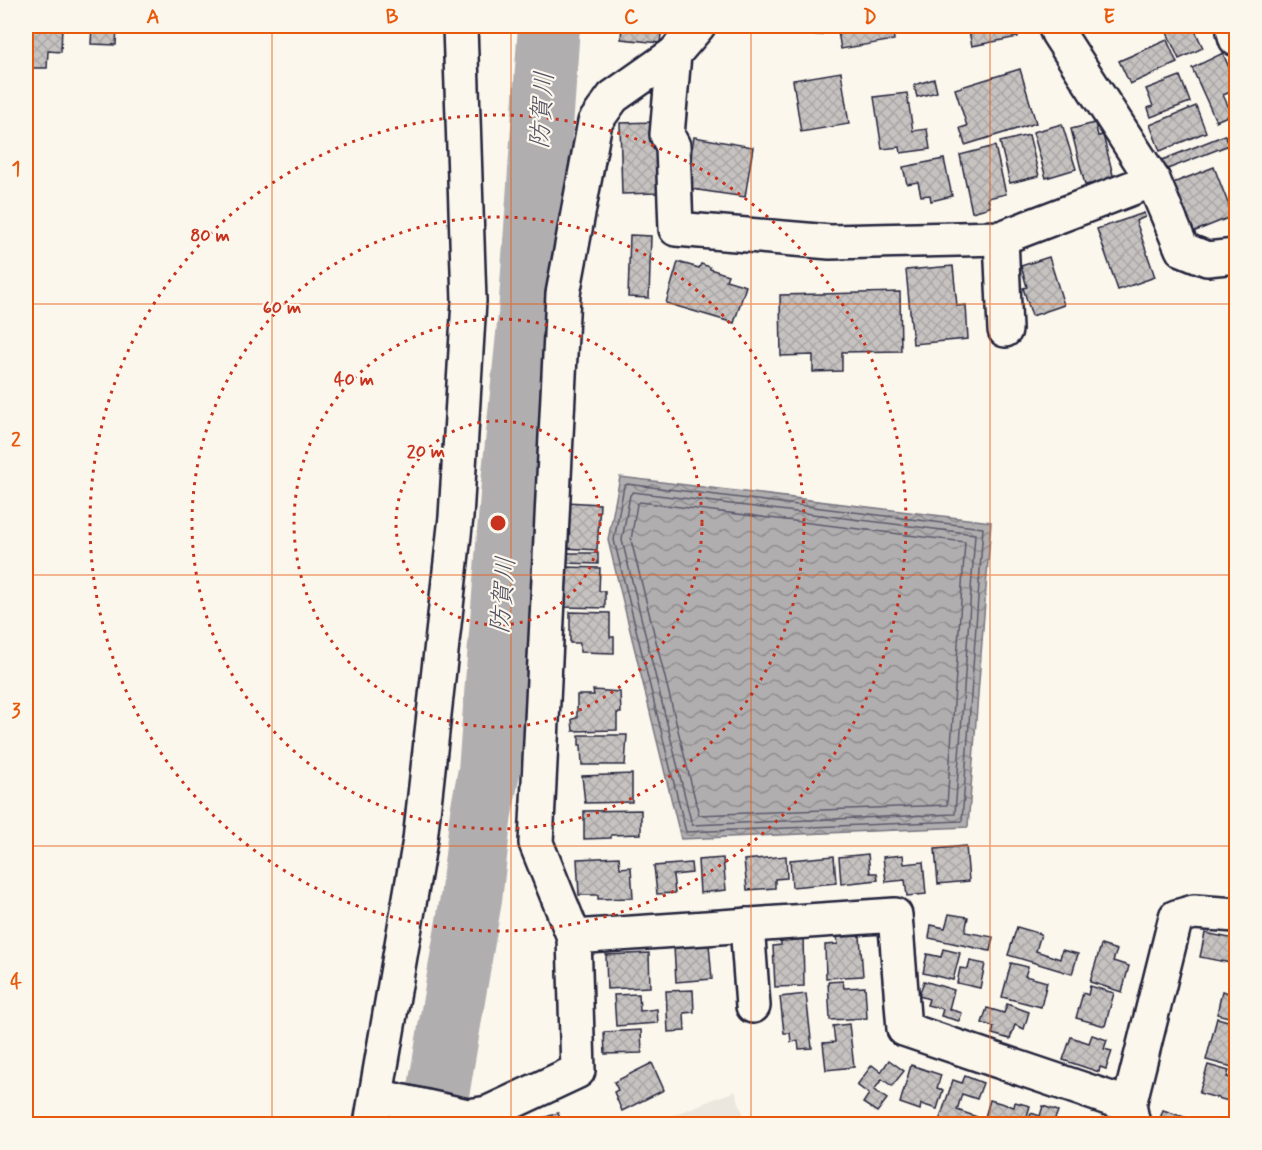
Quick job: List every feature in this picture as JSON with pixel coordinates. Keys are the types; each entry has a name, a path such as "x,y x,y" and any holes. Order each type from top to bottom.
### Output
{"street":[{"path":"460,26 469,301 456,518 420,840 382,1107 468,1116 488,1113 578,1071 574,938 536,843 563,294 595,122 613,96 674,54 698,26"},
{"path":"1055,26 1154,180 1182,249 1207,259 1236,256"},
{"path":"1236,31 1234,33 1236,39"},
{"path":"674,54 667,135 672,146 676,229 830,242 1001,238 1154,180"},
{"path":"1001,238 1005,330"},
{"path":"574,938 895,915 904,1029 1131,1115 1176,917 1194,912 1236,915"},
{"path":"747,925 753,1006"}],"shaded area":[{"path":"735,1091 747,1124 650,1124"}],"water":[{"path":"620,477 991,522 968,827 681,839 608,540"}],"building":[{"path":"26,26 62,26 61,52 48,51 47,68 29,68 29,79 26,79"},
{"path":"92,26 117,26 116,45 91,44"},
{"path":"622,26 662,26 660,43 621,39"},
{"path":"807,26 823,26 822,35 806,34"},
{"path":"837,26 892,26 894,40 841,49"},
{"path":"968,26 1016,26 1018,37 972,46"},
{"path":"1164,26 1193,26 1203,48 1179,59"},
{"path":"1167,40 1177,63 1130,84 1119,61"},
{"path":"1223,53 1236,90 1223,95 1232,114 1216,121 1192,68"},
{"path":"1020,69 1036,123 965,145 960,128 967,126 955,89"},
{"path":"841,72 849,124 801,132 793,80"},
{"path":"1180,76 1190,102 1151,117 1148,108 1153,106 1146,89"},
{"path":"934,79 937,92 917,97 914,85"},
{"path":"907,93 913,131 927,129 930,149 901,153 900,147 882,149 874,97"},
{"path":"1196,106 1206,132 1160,151 1150,125"},
{"path":"655,122 657,193 622,194 620,123"},
{"path":"1095,123 1098,136 1103,135 1114,179 1085,185 1071,129"},
{"path":"1062,124 1076,169 1046,178 1033,132"},
{"path":"1029,135 1039,176 1010,183 1000,142"},
{"path":"1225,135 1229,145 1160,172 1157,162"},
{"path":"694,137 753,147 745,197 685,188"},
{"path":"995,146 1006,194 988,198 990,207 972,212 960,155"},
{"path":"944,159 952,196 931,201 930,195 921,196 918,182 907,184 903,167"},
{"path":"1214,167 1233,216 1188,234 1168,185"},
{"path":"1144,213 1145,217 1136,221 1155,277 1118,290 1097,229"},
{"path":"630,235 651,236 649,298 628,297"},
{"path":"1049,257 1064,305 1032,316 1023,288 1027,287 1021,266"},
{"path":"678,262 699,268 701,264 710,267 710,269 728,275 726,280 746,286 734,323 666,303"},
{"path":"953,266 957,306 966,305 968,339 913,344 906,270"},
{"path":"900,292 901,351 842,352 842,371 813,372 813,355 781,356 780,295"},
{"path":"566,502 600,504 597,550 564,548"},
{"path":"565,553 598,553 598,564 565,563"},
{"path":"566,567 600,568 599,591 605,591 605,608 563,607"},
{"path":"570,612 610,613 610,637 614,637 614,653 580,652 580,643 570,643"},
{"path":"593,690 620,692 621,713 617,713 617,730 573,731 572,719 577,718 577,695 594,695"},
{"path":"579,735 627,735 625,765 582,765"},
{"path":"632,774 632,802 585,803 582,776"},
{"path":"641,810 641,834 584,839 584,811"},
{"path":"966,846 969,881 938,884 935,849"},
{"path":"868,854 870,873 877,873 878,880 841,884 839,857"},
{"path":"903,855 904,864 923,862 926,894 907,896 905,880 886,882 883,857"},
{"path":"786,856 787,878 775,879 775,888 747,890 744,860"},
{"path":"834,856 836,883 792,887 790,860"},
{"path":"619,857 620,868 631,867 633,898 598,899 598,895 579,895 577,859"},
{"path":"723,858 726,890 700,893 698,860"},
{"path":"691,863 692,873 673,875 675,893 657,894 654,866"},
{"path":"949,914 968,917 965,932 993,937 990,951 929,938 931,925 945,928"},
{"path":"1017,927 1041,934 1036,951 1060,959 1062,950 1078,954 1072,974 1008,955"},
{"path":"1205,933 1235,939 1231,963 1200,957"},
{"path":"803,935 804,986 775,987 773,946 781,945 781,936"},
{"path":"860,936 863,976 826,978 825,945 838,944 837,937"},
{"path":"709,944 712,979 676,982 674,947"},
{"path":"1101,945 1117,950 1113,961 1129,966 1122,992 1090,982"},
{"path":"943,949 960,953 953,980 923,973 927,954 941,957"},
{"path":"649,953 650,987 607,989 606,955"},
{"path":"970,961 985,964 980,988 957,983 960,968 968,969"},
{"path":"1011,963 1028,967 1025,976 1047,982 1041,1007 1002,997"},
{"path":"1233,977 1236,978 1236,1019 1217,1014 1222,991 1229,993"},
{"path":"843,981 844,988 865,987 867,1018 830,1020 828,982"},
{"path":"924,981 954,990 949,1009 962,1013 959,1021 941,1016 943,1009 927,1005 929,999 919,996"},
{"path":"1090,986 1114,993 1105,1026 1076,1018 1083,993 1088,995"},
{"path":"693,990 694,1012 684,1013 685,1031 668,1032 666,991"},
{"path":"639,994 640,1011 657,1009 658,1023 616,1026 614,995"},
{"path":"806,994 812,1048 799,1049 798,1041 791,1042 790,1033 784,1033 780,997"},
{"path":"1007,1004 1029,1012 1024,1029 1015,1025 1010,1039 992,1034 994,1027 982,1023 987,1008 1004,1013"},
{"path":"1217,1018 1236,1023 1236,1068 1206,1060"},
{"path":"849,1024 854,1067 826,1070 823,1043 835,1042 833,1026"},
{"path":"641,1030 642,1053 605,1054 604,1032"},
{"path":"1092,1035 1107,1040 1104,1049 1112,1051 1106,1069 1100,1067 1099,1072 1063,1060 1071,1037 1089,1043"},
{"path":"889,1060 904,1071 892,1086 882,1079 874,1090 887,1099 877,1112 863,1103 869,1094 857,1085 872,1065 881,1072"},
{"path":"652,1063 664,1090 622,1111 614,1092 618,1090 614,1082"},
{"path":"911,1065 941,1075 937,1088 943,1090 937,1109 921,1104 920,1110 900,1103"},
{"path":"1208,1065 1229,1071 1227,1077 1236,1080 1236,1103 1199,1093"},
{"path":"965,1076 983,1083 977,1099 962,1094 957,1110 977,1117 974,1124 938,1124 953,1080 962,1083"},
{"path":"990,1100 1014,1107 1015,1102 1030,1106 1025,1123 1009,1119 1007,1124 983,1124"},
{"path":"1043,1106 1058,1111 1053,1124 1028,1124 1031,1113 1040,1116"},
{"path":"1163,1110 1205,1124 1158,1124"},
{"path":"558,1113 562,1124 526,1124"}],"waterway":[{"name":"防賀川","path":"433,1124 471,899 481,813 489,771 512,483 529,315 549,26"}]}
